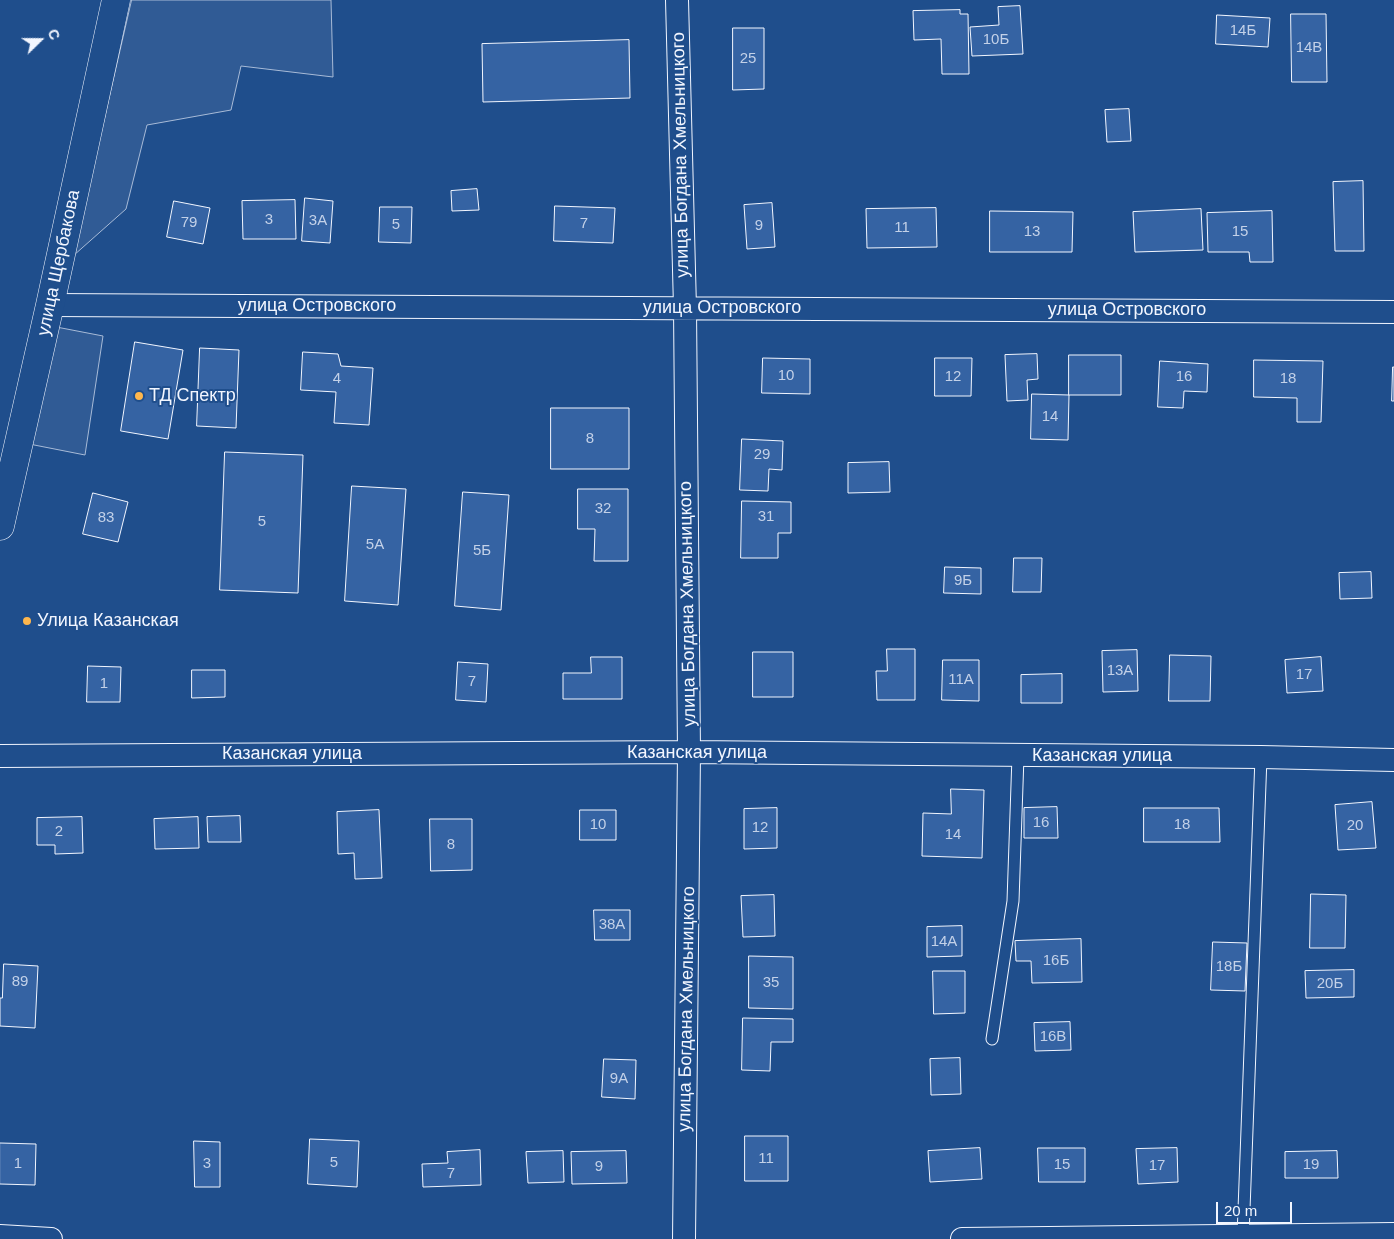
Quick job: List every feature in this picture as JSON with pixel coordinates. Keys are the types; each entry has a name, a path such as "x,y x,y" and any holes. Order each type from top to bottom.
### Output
{"main road":[{"name":"улица Щербакова","path":"0,526 116,0"}],"street":[{"name":"улица Богдана Хмельницкого","path":"677,0 685,308 689,752 684,1239"},
{"name":"улица Островского","path":"50,305 1394,312"},
{"name":"Казанская улица","path":"0,756 689,752 1394,760"},
{"path":"962,1239 1394,1234"},
{"path":"0,1236 51,1239"}],"lane":[{"path":"992,1040 1013,902 1018,756"},
{"path":"1242,1236 1261,757"}],"shaded area":[{"path":"132,0 331,0 333,77 241,66 231,110 147,125 126,209 73,256"},
{"path":"46,325 103,336 85,455 19,442"}],"building":[{"path":"1020,6 1023,54 972,56 970,27 999,25 998,7"},
{"path":"960,10 960,14 968,14 969,74 942,74 941,39 914,40 913,11"},
{"path":"1291,14 1326,14 1327,82 1292,82"},
{"path":"1217,15 1270,18 1268,47 1216,44"},
{"path":"733,28 764,28 764,89 733,90"},
{"path":"629,40 630,98 483,102 482,44"},
{"path":"1129,109 1131,141 1107,142 1105,110"},
{"path":"1363,181 1364,251 1335,251 1333,182"},
{"path":"477,189 479,210 452,211 451,191"},
{"path":"305,198 333,201 330,243 302,241"},
{"path":"295,200 296,239 243,239 242,201"},
{"path":"174,201 210,208 203,244 167,237"},
{"path":"772,203 775,247 747,249 744,205"},
{"path":"555,206 615,208 613,243 554,241"},
{"path":"380,207 412,207 411,243 379,242"},
{"path":"936,208 937,247 867,248 866,209"},
{"path":"1201,209 1203,250 1135,252 1133,212"},
{"path":"990,211 1073,212 1072,252 990,252"},
{"path":"1272,211 1273,262 1250,262 1249,252 1208,252 1207,213"},
{"path":"135,342 183,350 168,439 121,431"},
{"path":"200,348 239,350 236,428 197,426"},
{"path":"303,352 338,354 341,366 373,368 369,425 334,423 336,392 301,390"},
{"path":"1037,354 1038,379 1027,380 1028,400 1007,401 1005,355"},
{"path":"1069,355 1121,355 1121,395 1069,395"},
{"path":"763,358 810,359 810,394 762,393"},
{"path":"935,358 972,358 971,396 935,396"},
{"path":"1254,360 1323,361 1321,422 1297,422 1297,398 1254,397"},
{"path":"1160,361 1208,364 1207,392 1184,391 1183,408 1158,407"},
{"path":"1393,367 1394,401 1392,401"},
{"path":"1032,394 1069,395 1068,440 1031,439"},
{"path":"551,408 629,408 629,469 551,469"},
{"path":"742,439 783,441 782,470 769,469 768,491 740,490"},
{"path":"225,452 303,455 298,593 220,590"},
{"path":"889,462 890,492 848,493 848,463"},
{"path":"352,486 406,489 398,605 345,601"},
{"path":"578,489 628,489 628,561 594,561 595,529 578,529"},
{"path":"463,492 509,495 501,610 455,606"},
{"path":"93,493 128,502 118,542 83,534"},
{"path":"742,501 791,502 791,533 778,533 778,558 741,558"},
{"path":"1014,558 1042,558 1041,592 1013,592"},
{"path":"945,567 981,568 981,594 944,593"},
{"path":"1371,572 1372,598 1340,599 1339,573"},
{"path":"887,649 915,649 915,700 877,700 876,671 887,671"},
{"path":"1137,650 1138,691 1103,692 1102,651"},
{"path":"753,652 793,652 793,697 753,697"},
{"path":"1170,655 1211,656 1210,701 1169,701"},
{"path":"591,657 622,657 622,699 563,699 563,673 591,673"},
{"path":"1321,657 1323,691 1287,693 1285,660"},
{"path":"943,660 979,660 979,701 942,700"},
{"path":"458,662 488,664 486,702 456,700"},
{"path":"88,666 121,667 120,702 87,702"},
{"path":"192,670 225,670 225,697 192,698"},
{"path":"1062,674 1062,703 1021,703 1021,675"},
{"path":"951,789 984,790 982,858 922,856 923,813 951,814"},
{"path":"1372,802 1376,848 1338,850 1335,805"},
{"path":"1057,807 1058,838 1024,838 1024,808"},
{"path":"777,808 777,848 744,849 744,809"},
{"path":"1144,808 1219,808 1220,842 1144,842"},
{"path":"379,810 382,878 355,879 354,853 338,854 337,812"},
{"path":"580,810 616,810 616,840 580,840"},
{"path":"240,816 241,842 208,842 207,817"},
{"path":"82,817 83,853 55,854 55,845 37,845 37,818"},
{"path":"198,817 199,848 155,849 154,819"},
{"path":"430,819 472,819 472,870 431,871"},
{"path":"1311,894 1346,895 1345,948 1310,948"},
{"path":"774,895 775,936 743,937 741,896"},
{"path":"594,910 630,910 630,940 595,940"},
{"path":"962,926 962,956 927,957 927,927"},
{"path":"1081,939 1082,982 1032,983 1031,961 1016,961 1015,941"},
{"path":"1213,942 1247,943 1245,991 1211,990"},
{"path":"749,956 793,957 793,1009 749,1008"},
{"path":"4,964 38,966 35,1028 0,1026 0,998 2,998"},
{"path":"1354,970 1354,997 1306,998 1305,971"},
{"path":"933,971 965,971 965,1013 934,1014"},
{"path":"743,1018 793,1019 793,1042 771,1042 770,1071 742,1070"},
{"path":"1070,1022 1071,1050 1035,1051 1034,1023"},
{"path":"960,1058 961,1094 931,1095 930,1059"},
{"path":"604,1059 636,1060 635,1099 602,1097"},
{"path":"745,1136 788,1136 788,1181 745,1181"},
{"path":"310,1139 359,1141 357,1187 308,1184"},
{"path":"194,1141 220,1142 220,1187 195,1187"},
{"path":"0,1143 36,1144 35,1185 0,1184"},
{"path":"980,1148 982,1179 930,1182 928,1151"},
{"path":"1038,1148 1085,1148 1085,1182 1039,1182"},
{"path":"1177,1148 1178,1182 1138,1184 1136,1149"},
{"path":"480,1150 481,1185 423,1187 422,1164 448,1163 447,1152"},
{"path":"563,1151 564,1182 528,1183 526,1152"},
{"path":"626,1151 627,1183 572,1184 571,1152"},
{"path":"1337,1151 1338,1178 1285,1178 1285,1152"}],"place":[{"name":"ТД Спектр","path":"139,396"},
{"name":"Улица Казанская","path":"27,621"}]}
